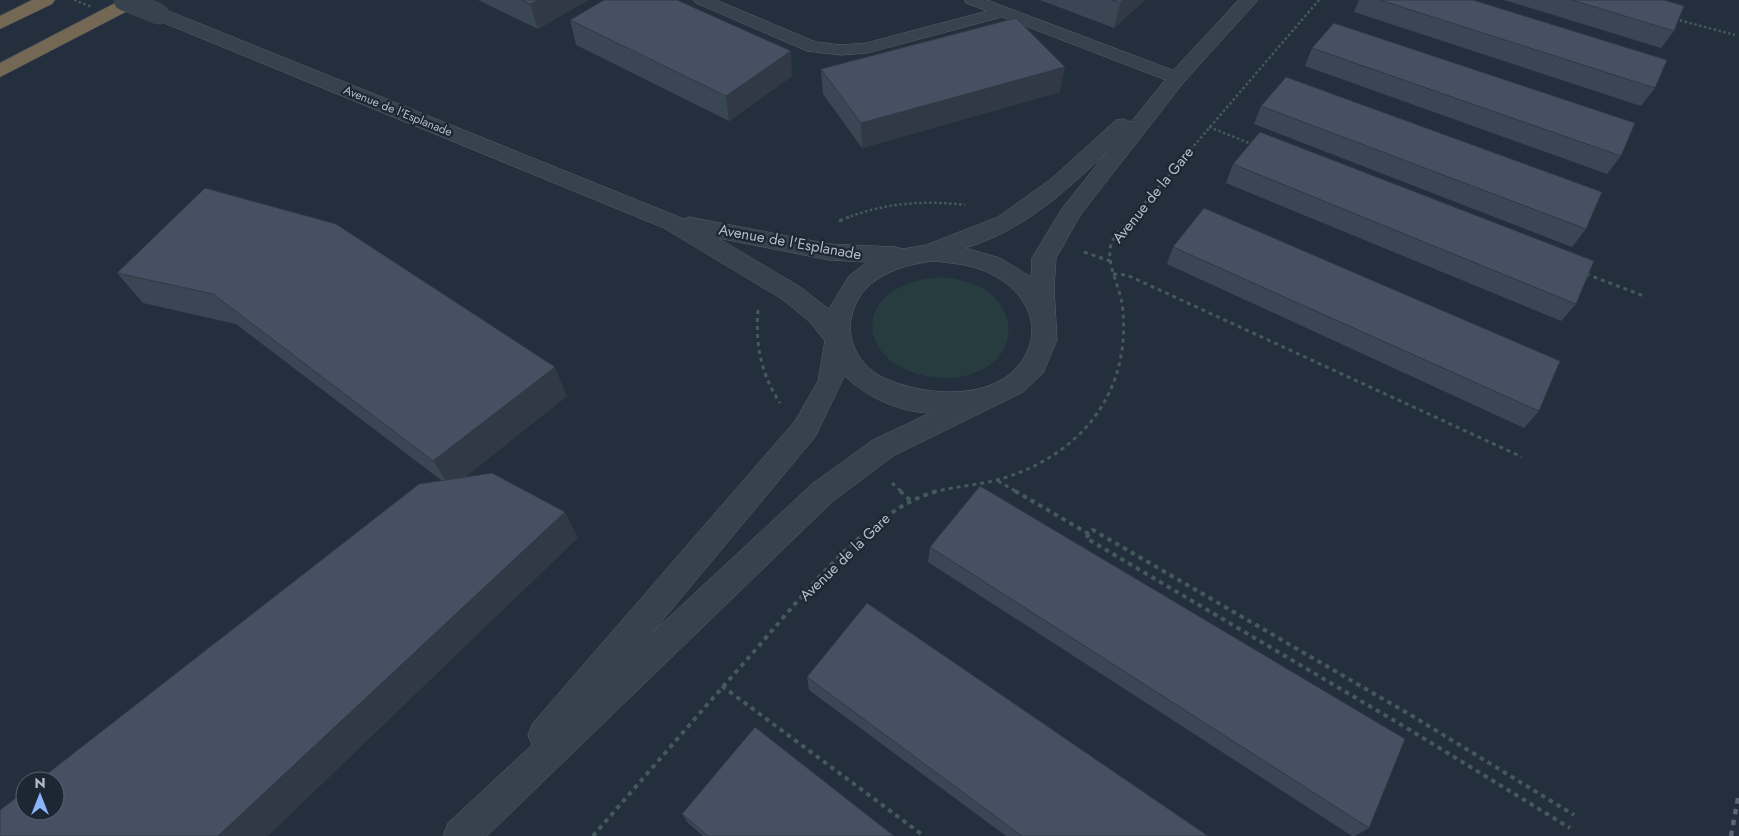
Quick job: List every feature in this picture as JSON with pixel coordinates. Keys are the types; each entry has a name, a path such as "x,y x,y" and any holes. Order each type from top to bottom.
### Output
{"highway":[{"path":"0,23 46,0"},
{"path":"0,71 135,0"}],"street":[{"name":"Avenue de l'Esplanade","path":"124,0 672,222 791,293 819,315 838,340 843,355 860,377 886,394 904,400 942,404 980,398 1000,392"},
{"path":"460,836 822,493 883,448 1000,392 1021,378 1037,361 1045,334 1042,270 1044,258 1049,247 1072,210 1177,78 1249,0"},
{"path":"460,836 805,428 831,381 838,340 840,310 847,294 857,280 870,269 988,232 1027,209 1177,78"},
{"name":"Avenue de l'Esplanade","path":"672,222 828,252 876,256 913,254"},
{"path":"913,254 955,254 995,265 1023,284 1036,300 1044,318"}],"lane":[{"path":"702,0 813,47 840,50 867,48 1002,12"},
{"path":"972,0 1177,78"}],"path":[{"name":"Avenue de la Gare","path":"593,836 722,686 823,576 883,517 910,500 953,488 998,480 1021,472 1053,453 1082,431 1100,412 1113,389 1119,365 1123,333 1118,286 1110,261 1112,241 1319,0"},
{"path":"1672,18 1735,35"},
{"path":"1208,127 1255,145"},
{"path":"835,223 877,208 902,204 926,202 968,205"},
{"path":"1076,249 1110,261"},
{"path":"1579,271 1644,296"},
{"path":"1113,274 1128,275 1522,457"},
{"path":"759,304 756,336 758,353 763,372 774,395 784,408"},
{"path":"998,480 1090,534"},
{"path":"1570,828 1402,725 1086,538 1093,530 1414,717 1574,815"},
{"path":"722,686 924,836"}],"green space":[{"path":"942,277 968,282 982,288 1000,303 1008,323 1006,344 1001,354 987,367 975,373 955,378 942,378 912,372 891,361 877,345 872,328 876,310 889,294 911,283"}],"building":[{"path":"521,0 538,0 530,4"},
{"path":"604,0 677,0 791,51 726,96 570,20"},
{"path":"1112,0 1123,0 1120,3"},
{"path":"1380,0 1473,0 1667,60 1655,88"},
{"path":"1572,0 1664,0 1684,6 1674,31"},
{"path":"1016,18 1065,67 861,123 821,69"},
{"path":"1334,23 1635,123 1621,156 1312,48"},
{"path":"1286,77 1602,192 1586,229 1261,106"},
{"path":"1260,132 1594,261 1576,304 1233,164"},
{"path":"205,188 336,224 555,367 433,461 213,294 117,273"},
{"path":"1204,208 1560,361 1539,411 1173,247"},
{"path":"492,473 565,512 218,836 0,836 0,810 15,799 15,821 65,821 65,771 51,771 419,484"},
{"path":"980,486 1405,739 1369,828 930,547"},
{"path":"867,603 1208,836 1022,836 807,677"},
{"path":"755,727 894,836 708,836 682,814"}],"railway":[{"path":"1731,836 1739,793"}]}
